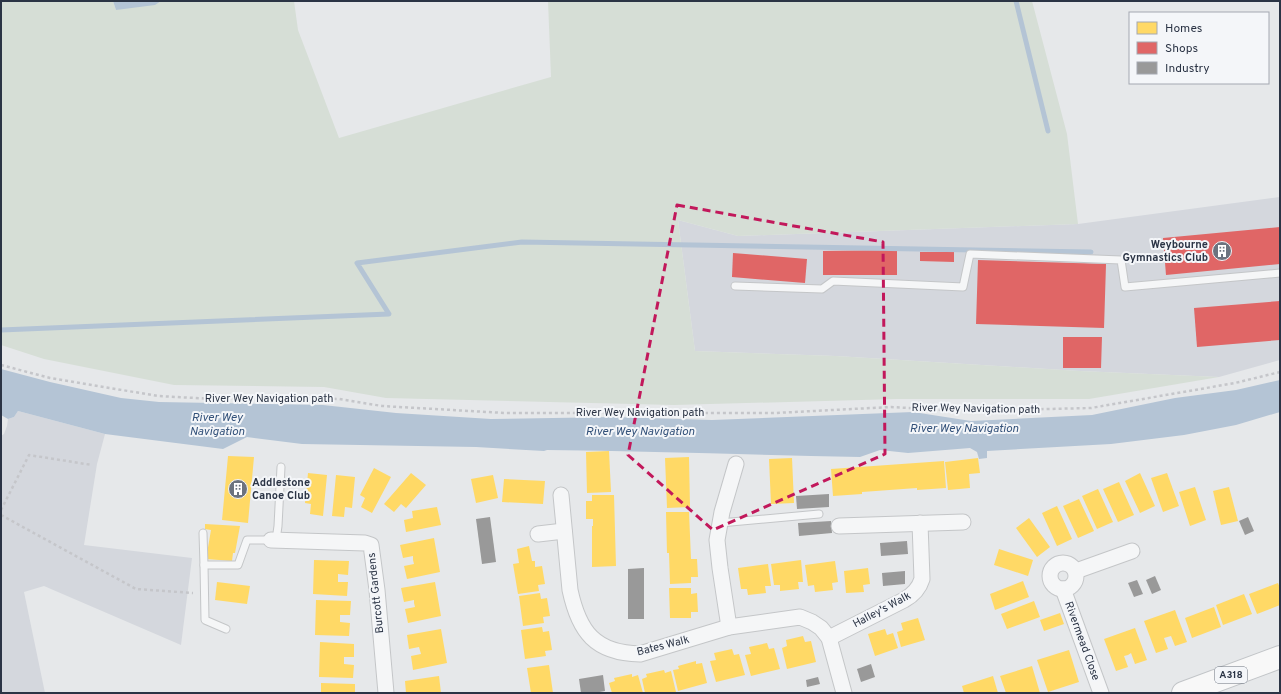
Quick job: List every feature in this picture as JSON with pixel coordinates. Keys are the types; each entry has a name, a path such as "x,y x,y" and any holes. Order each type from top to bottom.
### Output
{"main road":[{"name":"A318","path":"1182,693 1280,657"}],"street":[{"path":"730,627 720,568 718,540 722,512 736,464"},
{"name":"Bates Walk","path":"561,495 570,590 573,602 584,628 592,639 616,651 640,654 730,627 800,617 821,628 829,638 844,693"},
{"path":"839,526 963,522"},
{"name":"Halley's Walk","path":"829,638 910,597 916,592 922,579 920,523"},
{"path":"538,534 564,531"},
{"name":"Burcott Gardens","path":"274,540 366,543 371,545 377,590 386,693"},
{"path":"1076,572 1132,550"},
{"name":"Rivermead Close","path":"1062,562 1071,564 1076,572 1074,583 1063,589 1055,586 1050,578 1051,570 1058,563 1062,562"},
{"name":"Rivermead Close","path":"1063,589 1101,693"}],"lane":[{"path":"735,286 822,289 833,281 963,287 970,254 1121,260 1125,287 1280,273"},
{"path":"204,565 238,565 247,540 274,540 278,526 281,467"},
{"path":"720,523 819,514"},
{"path":"203,533 205,620 226,630"}],"path":[{"name":"River Wey Navigation path","path":"1,365 50,378 158,396 214,399 256,397 339,399 382,406 513,413 775,412 891,407 961,411 1091,408 1236,383 1280,372"},
{"path":"1,510 29,455 92,465"},
{"path":"1,515 136,589 205,594"}],"highlighted area":[{"path":"677,205 883,242 885,454 713,530 628,455"}],"shaded area":[{"path":"1,1 113,1 116,10 142,1 294,1 298,30 339,138 551,77 548,1 1032,1 1067,134 1078,224 738,236 678,220 695,351 836,356 1080,371 1219,377 1089,399 897,399 674,405 386,398 324,387 174,385 44,359 1,345"},
{"path":"1280,197 1280,360 1219,377 1080,371 836,356 695,351 678,220 738,236 1078,224"},
{"path":"18,411 105,434 97,464 84,545 192,558 181,645 44,586 24,592 45,693 1,693 1,436 4,434 8,419 14,417"}],"water":[{"path":"113,1 161,1 155,5 116,10"},
{"name":"River Wey Navigation","path":"1,369 121,398 159,402 323,405 396,413 491,419 614,417 712,420 913,412 971,421 1092,415 1175,398 1236,390 1280,380 1280,412 1236,425 1184,435 1111,444 987,451 987,458 979,459 977,452 970,448 908,453 880,450 860,457 625,451 544,451 476,447 302,444 247,437 223,449 105,434 18,411 14,417 8,419 1,415"}],"building: Homes":[{"path":"609,451 611,492 587,493 586,452"},
{"name":"Addlestone Canoe Club","path":"228,456 254,457 248,523 222,520"},
{"path":"689,457 690,507 667,508 665,458"},
{"path":"792,458 794,503 771,504 769,459"},
{"path":"978,458 980,473 969,474 970,488 948,490 945,462"},
{"path":"944,461 946,488 917,490 917,488 862,492 862,494 833,496 831,469"},
{"path":"374,468 391,477 372,513 361,507 365,498 360,495"},
{"path":"308,473 327,475 323,516 310,514 311,504 305,503"},
{"path":"411,473 426,485 406,508 401,504 394,512 384,504"},
{"path":"1140,473 1155,506 1140,513 1125,481"},
{"path":"1167,473 1179,506 1163,512 1151,478"},
{"path":"336,475 355,477 352,508 345,507 344,517 332,516"},
{"path":"493,475 498,498 476,503 471,479"},
{"path":"504,479 545,481 543,504 502,502"},
{"path":"1119,482 1134,515 1118,522 1103,489"},
{"path":"1195,487 1206,520 1190,526 1179,492"},
{"path":"1229,487 1238,521 1221,525 1213,491"},
{"path":"1098,489 1113,522 1097,529 1082,496"},
{"path":"592,495 614,495 616,566 592,567 593,519 586,519 586,501 592,501"},
{"path":"1079,499 1094,531 1078,538 1063,506"},
{"path":"1057,506 1072,539 1057,546 1042,513"},
{"path":"437,507 441,525 406,532 404,520 413,518 412,511"},
{"path":"666,512 689,512 691,559 697,559 698,577 691,577 691,583 670,584 669,553 667,553"},
{"path":"1029,518 1050,547 1037,557 1016,528"},
{"path":"205,524 240,526 232,561 206,559 211,530 205,529"},
{"path":"434,538 440,572 407,579 404,566 414,564 413,556 403,558 400,545"},
{"path":"529,546 532,561 535,561 535,567 542,566 545,584 538,585 539,591 518,594 513,564 519,563 517,549"},
{"path":"999,549 1033,560 1028,576 994,565"},
{"path":"314,560 349,561 348,575 338,574 338,582 348,582 347,596 313,594"},
{"path":"801,560 803,582 798,582 799,589 780,591 780,585 774,585 771,564"},
{"path":"835,561 838,582 832,583 833,590 815,592 814,585 808,586 805,565"},
{"path":"768,564 771,586 765,586 766,593 748,595 747,589 741,589 738,568"},
{"path":"868,568 870,584 863,585 864,592 846,593 844,571"},
{"path":"1023,581 1029,597 995,610 990,594"},
{"path":"217,582 250,586 247,604 215,600"},
{"path":"435,582 441,616 408,623 405,609 415,607 414,600 404,602 401,588"},
{"path":"1278,583 1280,588 1280,605 1257,614 1249,594"},
{"path":"669,588 691,588 691,594 697,593 698,612 691,612 691,618 670,618"},
{"path":"540,593 541,599 547,598 550,616 543,617 544,623 523,626 519,596"},
{"path":"1244,594 1252,614 1223,625 1216,605"},
{"path":"316,600 351,601 350,615 340,615 340,622 350,623 349,636 315,635"},
{"path":"1034,601 1040,617 1007,629 1001,614"},
{"path":"1214,607 1221,627 1192,638 1185,618"},
{"path":"1175,610 1187,642 1175,646 1171,636 1164,638 1168,649 1156,653 1144,621"},
{"path":"1060,613 1064,624 1044,631 1040,620"},
{"path":"918,618 925,640 901,647 897,632 903,630 901,623"},
{"path":"542,627 543,632 549,631 552,650 545,651 546,656 525,659 521,630"},
{"path":"1135,628 1147,660 1135,664 1131,653 1124,656 1128,667 1116,671 1104,639"},
{"path":"441,629 447,663 413,670 411,656 421,654 419,647 409,649 407,635"},
{"path":"885,629 887,635 893,633 898,648 875,656 868,634"},
{"path":"803,636 805,642 811,641 816,662 787,669 782,648 787,646 786,640"},
{"path":"320,642 354,644 354,657 344,657 344,664 354,665 353,678 319,677"},
{"path":"767,643 769,649 774,648 780,669 751,676 745,655 751,654 749,647"},
{"path":"732,649 734,655 739,654 745,675 716,682 710,661 716,660 714,653"},
{"path":"1069,650 1079,682 1048,692 1037,660"},
{"path":"696,661 696,664 702,663 707,683 678,691 673,670 679,669 678,666"},
{"path":"549,665 553,693 531,693 527,668"},
{"path":"1032,666 1040,693 1006,693 1000,676"},
{"path":"664,670 665,673 671,671 676,692 645,693 642,679 647,677 646,674"},
{"path":"632,674 632,677 638,675 643,693 612,693 609,683 615,681 614,678"},
{"path":"439,676 441,693 406,693 405,681"},
{"path":"993,676 998,693 964,693 962,686"},
{"path":"321,683 355,684 355,693 321,693"}],"building: Shops":[{"name":"Weybourne Gymnastics Club","path":"1280,227 1280,264 1166,275 1163,238"},
{"path":"897,250 897,275 823,275 823,251"},
{"path":"920,252 954,252 954,262 920,261"},
{"path":"733,253 807,259 805,283 732,277"},
{"path":"978,260 1106,264 1104,328 976,324"},
{"path":"1280,301 1280,340 1197,347 1194,308"},
{"path":"1063,337 1102,337 1101,368 1063,368"}],"building: Industry":[{"path":"829,494 829,507 797,509 796,496"},
{"path":"490,517 496,562 482,564 476,519"},
{"path":"1248,517 1254,531 1245,535 1239,521"},
{"path":"831,521 832,533 799,536 798,523"},
{"path":"907,541 908,554 881,556 880,543"},
{"path":"644,568 644,619 628,619 628,569"},
{"path":"905,571 905,584 883,586 882,573"},
{"path":"1155,576 1161,590 1152,594 1146,580"},
{"path":"1137,580 1143,594 1134,597 1128,583"},
{"path":"871,664 875,677 861,682 857,669"},
{"path":"603,675 605,691 581,693 579,679"},
{"path":"818,677 820,684 807,687 806,680"}],"waterway":[{"path":"1016,1 1048,131"},
{"path":"1,330 389,314 357,263 522,242 1091,252"}],"place":[{"name":"Weybourne Gymnastics Club","path":"1222,251"},
{"name":"Addlestone Canoe Club","path":"238,489"}]}
